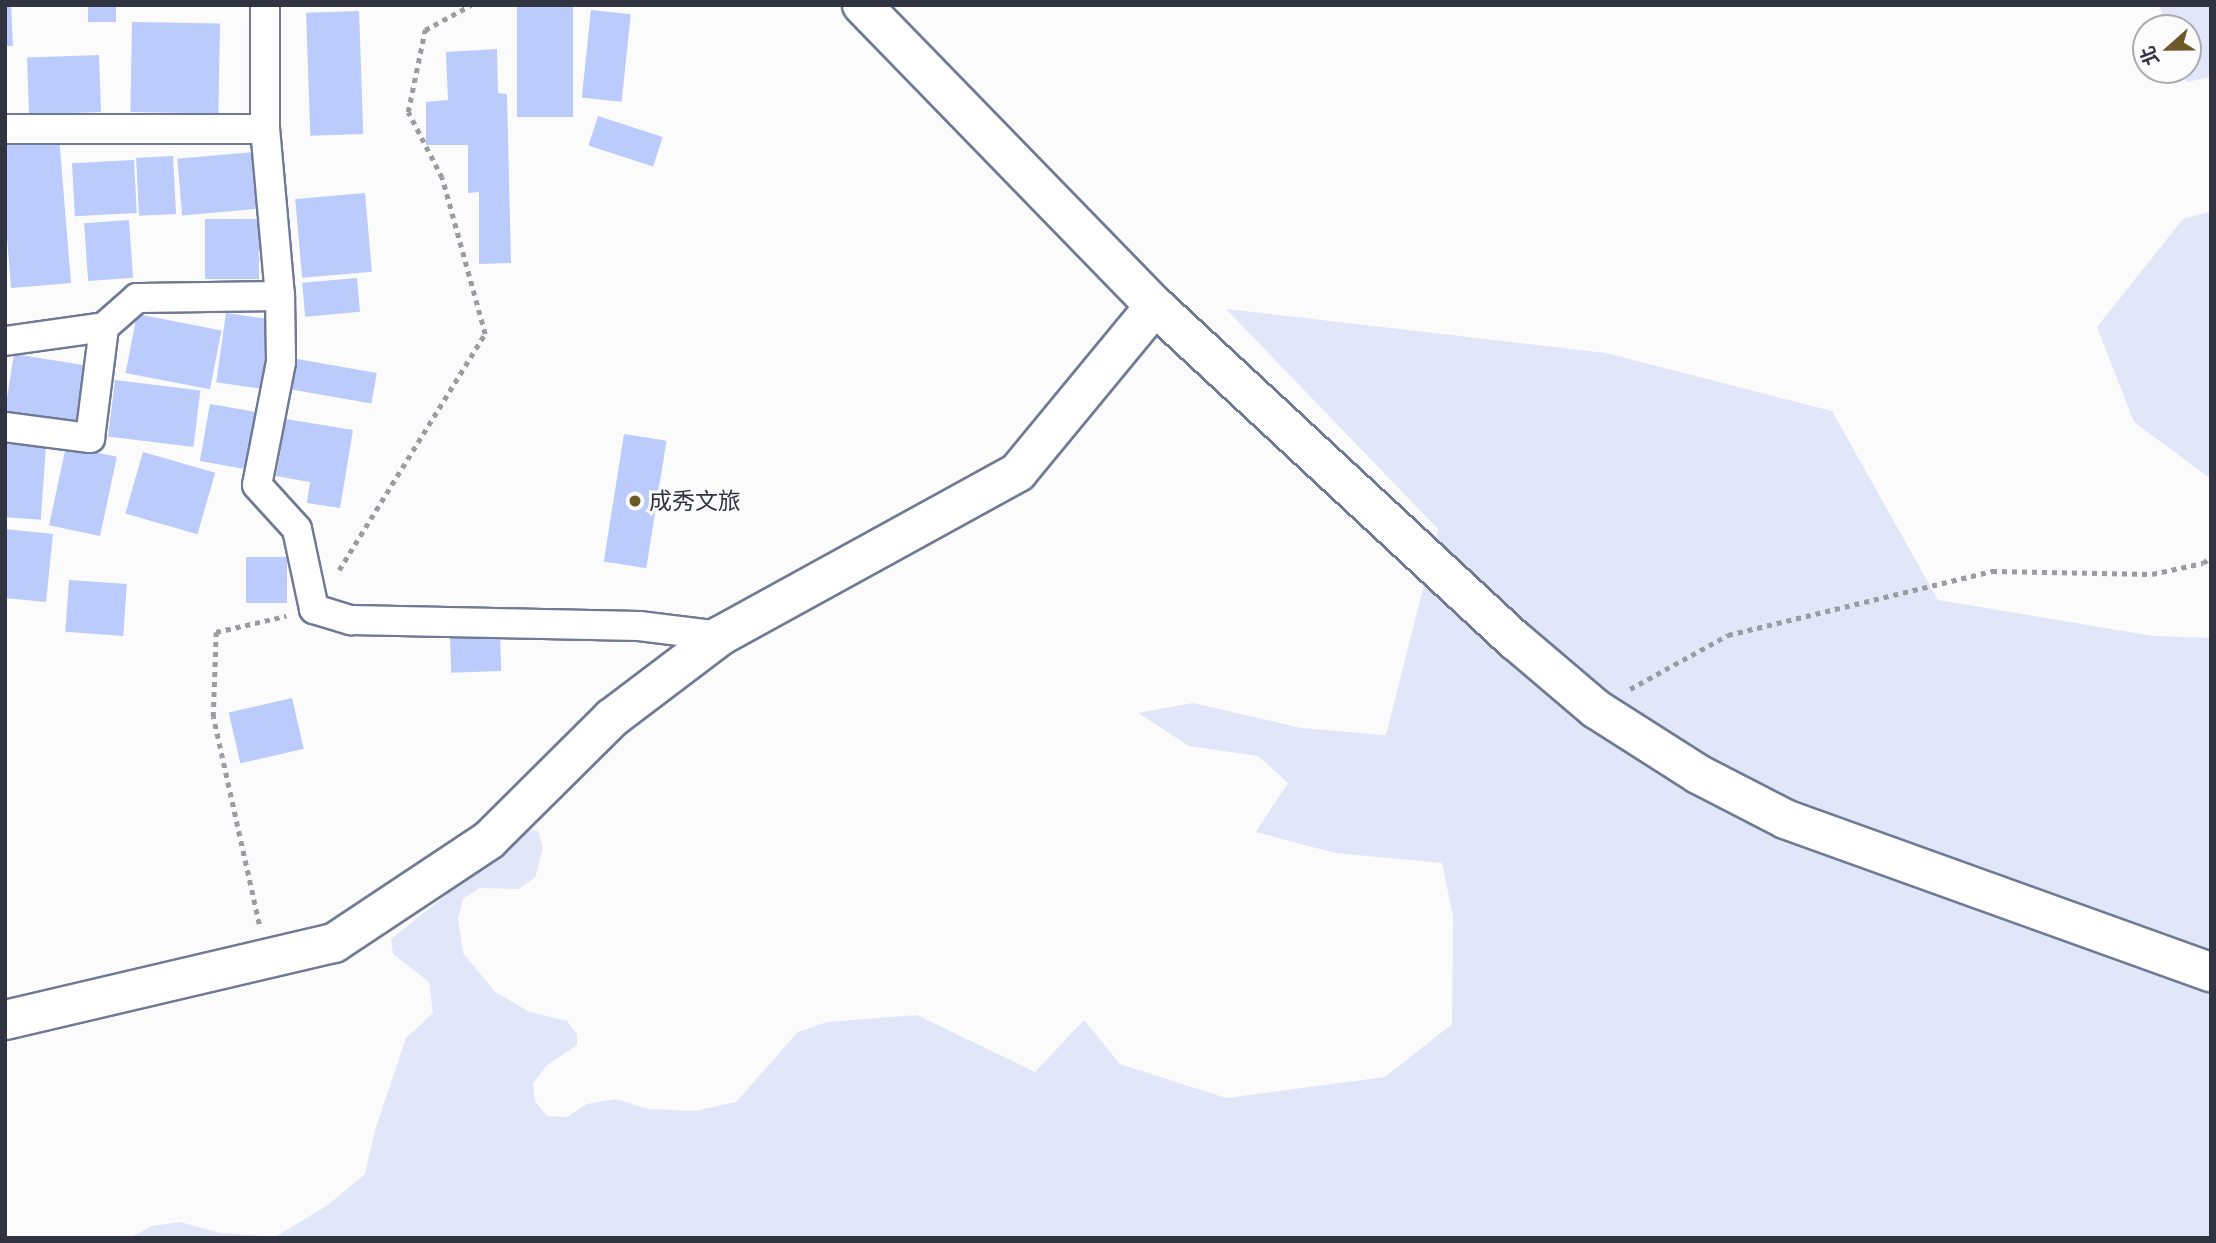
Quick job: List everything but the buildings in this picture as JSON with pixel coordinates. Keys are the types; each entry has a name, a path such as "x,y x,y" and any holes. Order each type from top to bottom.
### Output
{"street":[{"path":"265,5 265,129 280,296 281,362 257,485 298,530 314,609 351,620 639,626 720,636"},
{"path":"862,5 1155,306 1516,641 1596,709 1698,774 1785,819 2211,972"},
{"path":"5,129 265,129"},
{"path":"5,341 104,327 137,298 280,296"},
{"path":"5,1020 334,943 489,841 612,718 720,636 1018,472 1155,306"},
{"path":"5,427 90,438 104,327"}],"path":[{"path":"267,959 213,718 216,632 314,609 485,334 442,178 408,112 425,30 471,5"},
{"path":"1596,709 1728,635 1992,571 2152,574 2203,563 2211,556"}],"shaded area":[{"path":"2159,5 2211,5 2211,77 2202,79 2202,14 2162,14"},
{"path":"2211,211 2211,479 2134,422 2097,327 2183,219"},
{"path":"1226,309 1606,353 1832,411 1938,600 2153,636 2211,638 2211,1238 129,1238 152,1226 180,1222 220,1233 275,1237 328,1205 365,1174 375,1130 406,1038 433,1013 429,982 393,954 391,939 524,829 538,831 543,848 535,878 518,889 480,888 463,899 458,919 463,953 495,992 530,1012 567,1021 577,1034 577,1045 547,1065 533,1083 535,1101 547,1116 567,1117 587,1104 615,1099 649,1109 695,1111 736,1102 798,1032 827,1022 917,1015 1035,1072 1084,1020 1120,1064 1226,1098 1385,1077 1452,1024 1453,916 1442,863 1335,853 1256,832 1288,783 1258,756 1189,746 1138,713 1193,703 1301,728 1386,735 1438,529"}],"place":[{"name":"成秀文旅","path":"635,501"}]}
